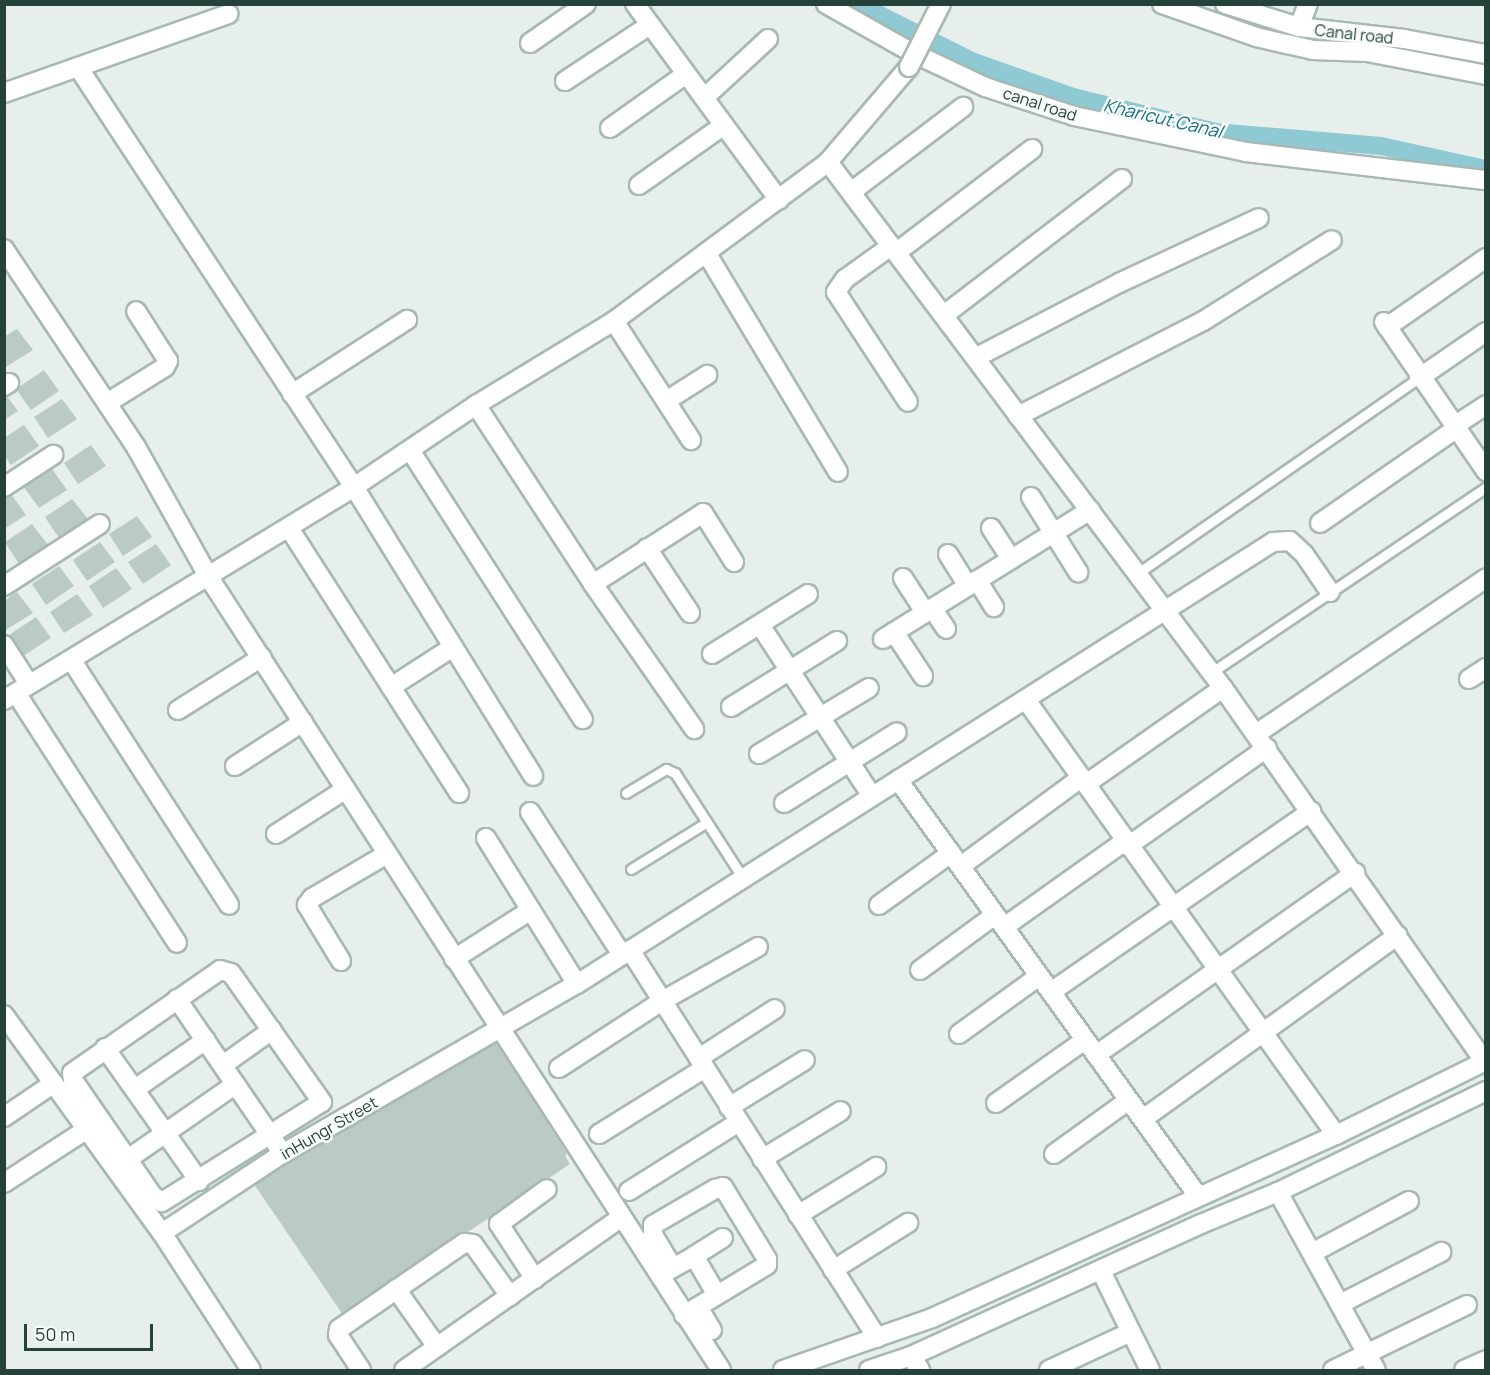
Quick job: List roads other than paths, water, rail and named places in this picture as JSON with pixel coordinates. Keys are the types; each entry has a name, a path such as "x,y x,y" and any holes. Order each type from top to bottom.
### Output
{"street":[{"path":"530,43 586,4"},
{"path":"635,4 779,200"},
{"name":"canal road","path":"826,4 909,51 985,87 1074,116 1246,152 1485,180"},
{"path":"17,692 72,661 354,487 476,405 614,321 707,254 828,162 909,67 941,4"},
{"path":"1162,4 1256,37 1287,45 1312,50 1367,52 1485,75"},
{"name":"Canal road","path":"1225,4 1299,27 1404,39 1485,54"},
{"path":"1299,27 1308,4"},
{"path":"4,93 228,14"},
{"path":"566,81 650,25"},
{"path":"704,98 768,39"},
{"path":"78,67 354,487 533,776"},
{"path":"610,128 686,74"},
{"path":"851,192 963,107"},
{"path":"639,185 724,125"},
{"path":"908,402 836,292 845,279 894,249 1032,149"},
{"path":"783,1371 932,1318 1336,1135 1485,1062 1355,873 1212,672 828,162"},
{"path":"944,315 1122,178"},
{"path":"977,357 1119,283 1259,218"},
{"path":"1018,416 1203,321 1332,240"},
{"path":"4,249 136,447 208,576 454,959 622,1217 665,1272 691,1311 721,1371"},
{"path":"707,254 838,472"},
{"path":"1485,258 1385,325 1419,378 1485,471"},
{"path":"107,403 165,367 168,361 136,311"},
{"path":"292,394 406,320"},
{"path":"614,321 691,441"},
{"path":"1419,378 1485,332"},
{"path":"666,401 707,375"},
{"path":"476,405 593,584 694,729"},
{"path":"1320,523 1485,405"},
{"path":"410,450 583,719"},
{"path":"4,486 53,455"},
{"path":"1031,497 1078,572"},
{"path":"923,676 888,635 1090,510"},
{"path":"593,584 703,513 734,562"},
{"path":"4,586 100,524"},
{"path":"289,528 459,793"},
{"path":"991,528 1011,559"},
{"name":"inHungr Street","path":"162,1233 282,1154 577,984 1273,542 1290,541 1304,554 1330,592"},
{"path":"647,548 690,613"},
{"path":"948,554 994,607"},
{"path":"903,578 946,629"},
{"path":"920,970 1127,843 1485,578"},
{"path":"712,654 808,594"},
{"path":"760,625 872,796"},
{"path":"731,706 837,641"},
{"path":"4,645 17,692 177,943"},
{"path":"391,687 453,647"},
{"path":"178,710 262,657"},
{"path":"72,661 229,905"},
{"path":"1469,679 1485,668"},
{"path":"759,754 869,688"},
{"path":"879,905 1084,781 1223,688"},
{"path":"1026,700 1172,908 1336,1135"},
{"path":"235,766 303,722"},
{"path":"784,803 897,732"},
{"path":"898,780 1198,1196"},
{"path":"276,834 346,789"},
{"path":"1051,992 1311,811"},
{"path":"530,812 662,1001 878,1338"},
{"path":"486,838 577,984"},
{"path":"341,961 307,906 312,898 387,854"},
{"path":"1096,1055 1355,873"},
{"path":"454,959 531,910"},
{"path":"1143,1119 1398,935"},
{"path":"560,1068 662,1001 758,947"},
{"path":"225,970 231,974 322,1102 199,1181 162,1202 153,1196 72,1076 76,1069 177,999 215,973 225,970"},
{"path":"959,1035 1039,976"},
{"path":"177,999 282,1154"},
{"path":"599,1134 775,1009"},
{"path":"4,1015 162,1233 242,1367"},
{"path":"223,1065 272,1030"},
{"path":"135,1089 206,1040"},
{"path":"996,1102 1085,1040"},
{"path":"105,1048 199,1181"},
{"path":"729,1107 805,1060"},
{"path":"4,1117 54,1083"},
{"path":"128,1159 236,1084"},
{"path":"868,1371 915,1363 1101,1271 1201,1224 1278,1192 1485,1091"},
{"path":"1054,1154 1129,1100"},
{"path":"762,1159 842,1111"},
{"path":"629,1191 739,1122"},
{"path":"4,1183 87,1129"},
{"path":"798,1215 876,1167"},
{"path":"665,1272 653,1235 653,1225 715,1189 723,1188 768,1263 766,1268 691,1311"},
{"path":"535,1279 499,1224 547,1189"},
{"path":"1278,1192 1376,1371"},
{"path":"1312,1253 1409,1201"},
{"path":"404,1371 622,1217"},
{"path":"833,1269 908,1223"},
{"path":"665,1272 723,1238"},
{"path":"361,1371 338,1335 339,1329 464,1243 471,1242 510,1296"},
{"path":"1340,1304 1441,1252"},
{"path":"694,1256 717,1295"},
{"path":"1101,1271 1150,1371"},
{"path":"396,1289 437,1347"},
{"path":"1334,1371 1467,1305"},
{"path":"691,1311 712,1330"},
{"path":"1048,1371 1080,1364 1131,1332"},
{"path":"1464,1371 1485,1359"}],"lane":[{"path":"1138,573 1419,378"},
{"path":"1212,672 1485,487"},
{"path":"627,793 666,770 675,773 743,878"},
{"path":"631,869 707,822"}],"waterway":[{"name":"Kharicut Canal","path":"858,4 974,62 1073,97 1215,132 1381,146 1486,169"}]}
